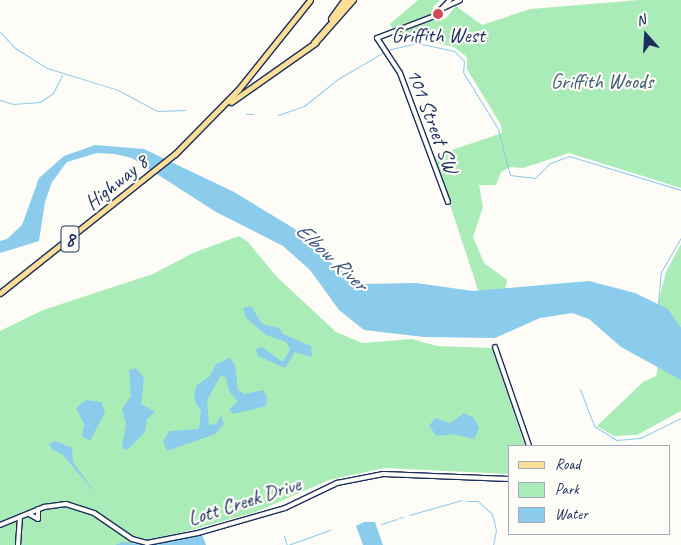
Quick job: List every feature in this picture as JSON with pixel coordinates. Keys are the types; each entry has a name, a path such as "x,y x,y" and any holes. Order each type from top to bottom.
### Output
{"highway":[{"path":"315,43 346,0"},
{"path":"315,43 353,0"}],"main road":[{"name":"Highway 8","path":"201,130 256,70 310,0"},
{"name":"Highway 8","path":"0,293 140,185 236,98 315,43"}],"street":[{"path":"441,9 450,0"},
{"path":"441,9 460,0"},
{"name":"101 Street SW","path":"441,9 435,16 377,38 400,73 448,202"},
{"path":"495,347 529,445"},
{"name":"Lott Creek Drive","path":"0,525 38,509 61,503 94,513 132,539 147,543 207,531 285,508 337,483 383,474 508,479"},
{"path":"29,514 38,519 38,509"},
{"path":"18,545 20,518"}],"green space":[{"path":"418,0 440,0 433,7 433,15 392,28 390,24"},
{"name":"Griffith Woods","path":"639,0 681,0 681,188 569,153 523,168 510,167 501,172 496,185 479,185 483,207 473,237 484,263 507,280 505,291 482,302 434,156 502,133 501,125 467,69 467,57 454,47 411,37 397,42 393,31 437,17 445,19 456,6 482,25 530,9"},
{"path":"239,236 248,242 277,277 336,332 362,343 412,339 437,346 492,348 525,445 508,445 508,474 384,468 329,480 256,512 155,540 115,545 0,545 0,331 43,310 153,274 193,253"},
{"path":"681,244 681,411 637,435 614,436 597,426 643,382 656,376 664,338 653,323 666,272"}],"water":[{"name":"Elbow River","path":"95,145 144,149 234,192 295,229 317,252 359,284 416,283 473,291 589,281 635,293 668,309 681,328 681,380 621,347 589,319 572,313 540,318 495,338 424,337 364,330 339,310 310,270 283,246 216,212 132,158 115,154 97,153 67,162 52,182 45,202 39,241 0,253 0,241 7,239 22,225 39,178 64,156"},
{"path":"251,306 262,324 279,328 283,334 311,346 312,357 295,352 285,368 258,356 256,349 262,347 283,362 290,349 286,342 266,335 246,318 243,308"},
{"path":"230,358 235,365 238,390 244,394 263,390 267,397 266,406 233,414 229,409 238,402 229,391 226,378 221,375 207,400 209,425 216,424 221,415 224,424 215,434 167,451 163,442 169,431 199,429 201,411 194,399 196,386 209,377 216,364"},
{"path":"136,368 144,378 141,404 155,412 147,419 145,432 127,450 122,447 126,424 122,409 131,396 129,370"},
{"path":"86,400 101,402 105,412 90,441 82,436 84,424 76,408"},
{"path":"464,413 474,418 479,428 474,439 452,434 437,436 429,426 435,418 450,423"},
{"path":"55,441 72,448 73,462 96,494 63,455 52,449 49,444"},
{"path":"364,522 375,522 383,545 363,545 356,526"},
{"path":"202,534 206,545 147,545"},
{"path":"122,542 147,545 115,545"}],"waterway":[{"path":"0,32 15,48 47,68 118,90 157,111 185,110"},
{"path":"387,50 417,43 454,51 464,61 463,72 498,129 510,175 535,178 550,163 569,156 681,190"},
{"path":"278,115 304,106 338,79 384,52"},
{"path":"0,100 13,104 40,102 53,93 62,75"},
{"path":"246,114 253,114"},
{"path":"658,304 661,272 681,238"},
{"path":"580,389 594,426 616,440 640,438 681,418"},
{"path":"409,515 462,500"},
{"path":"467,501 478,501 492,514 496,530 493,545"},
{"path":"399,518 403,517"},
{"path":"381,524 397,519"},
{"path":"288,545 330,530"},
{"path":"284,536 287,545"}],"place":[{"name":"Griffith West","path":"438,14"}]}
